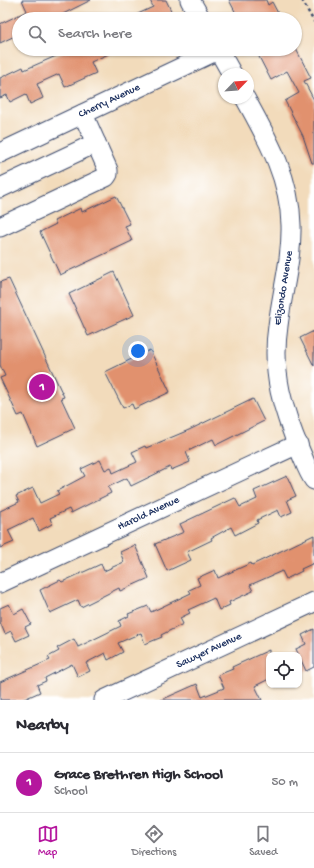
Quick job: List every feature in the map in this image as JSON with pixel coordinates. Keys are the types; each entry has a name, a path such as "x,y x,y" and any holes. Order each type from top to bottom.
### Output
{"street":[{"path":"190,0 197,12"},
{"name":"Cherry Avenue","path":"0,152 205,56"},
{"path":"222,56 228,68"},
{"name":"Elizondo Avenue","path":"248,104 272,147 281,170 288,196 291,223 291,250 277,327 275,362 280,396 298,444 314,480"},
{"path":"0,227 106,177 108,170 83,114"},
{"path":"0,188 96,143"},
{"name":"Harold Avenue","path":"0,583 298,444"},
{"name":"Sawyer Avenue","path":"104,700 314,602"}],"path":[{"path":"302,0 314,22"}],"building":[{"path":"22,0 91,0 67,12 25,12 27,11"},
{"path":"150,0 166,0 172,12 142,12 153,7"},
{"path":"229,0 266,0 268,5 272,2 277,12 235,12"},
{"path":"12,18 12,37 0,43 0,24"},
{"path":"56,56 104,56 91,62 96,73 65,87 59,74 37,84 43,98 30,104 26,94 10,102 7,95 0,98 0,78 23,67 24,70"},
{"path":"259,56 300,56 311,78 304,81 314,100 314,163 312,163 303,136 285,101 299,93 287,71 271,80"},
{"path":"116,196 130,224 125,226 132,241 60,275 40,232 56,224 54,221 81,208 82,212"},
{"path":"114,272 134,315 88,336 69,294"},
{"path":"9,279 64,397 61,398 75,428 37,446 23,414 18,416 0,378 5,376 0,365 0,282"},
{"path":"314,331 314,366 300,338"},
{"path":"150,350 170,392 134,409 132,404 123,408 105,372"},
{"path":"253,399 264,421 216,445 213,439 186,452 190,462 171,470 170,467 131,486 127,478 108,487 111,493 71,513 69,509 50,518 52,524 39,531 33,518 8,530 14,542 0,548 0,511 19,502 16,496 33,488 40,503 59,494 57,491 85,476 81,469 100,460 105,470 111,467 113,473 137,462 132,452 145,446 146,448 189,430"},
{"path":"287,476 296,496 287,500 292,512 281,517 278,510 257,520 258,523 235,535 231,527 211,538 212,540 187,552 191,560 167,571 155,544 184,532 180,524 235,498 240,507 257,499 254,491"},
{"path":"314,535 314,563 301,569 302,571 286,579 282,571 250,585 253,591 229,602 230,605 219,610 214,598 188,610 190,613 180,618 183,624 161,635 162,637 145,644 141,633 118,643 123,652 108,660 105,653 86,663 90,671 78,677 72,664 45,678 46,681 37,685 40,692 22,700 0,700 0,682 50,660 48,657 59,651 57,648 74,639 78,647 121,626 119,621 129,616 128,614 148,606 151,612 191,593 189,590 200,585 197,578 215,570 218,578 251,563 252,565"},
{"path":"135,545 149,578 120,591 119,588 81,607 78,600 50,613 40,590 60,580 62,582 101,564 104,571 124,562 120,552"},
{"path":"9,604 14,614 23,609 31,624 25,627 29,635 16,641 11,631 5,634 0,622 0,608"},
{"path":"314,629 314,667 306,671 302,662 302,652 297,652 296,649 306,644 302,635"},
{"path":"269,650 269,652 266,652 266,680 255,686 262,700 161,700 197,684 202,697 224,688 218,675 233,669 232,667"}],"place":[{"name":"Grace Brethren High School","path":"42,387"}]}
